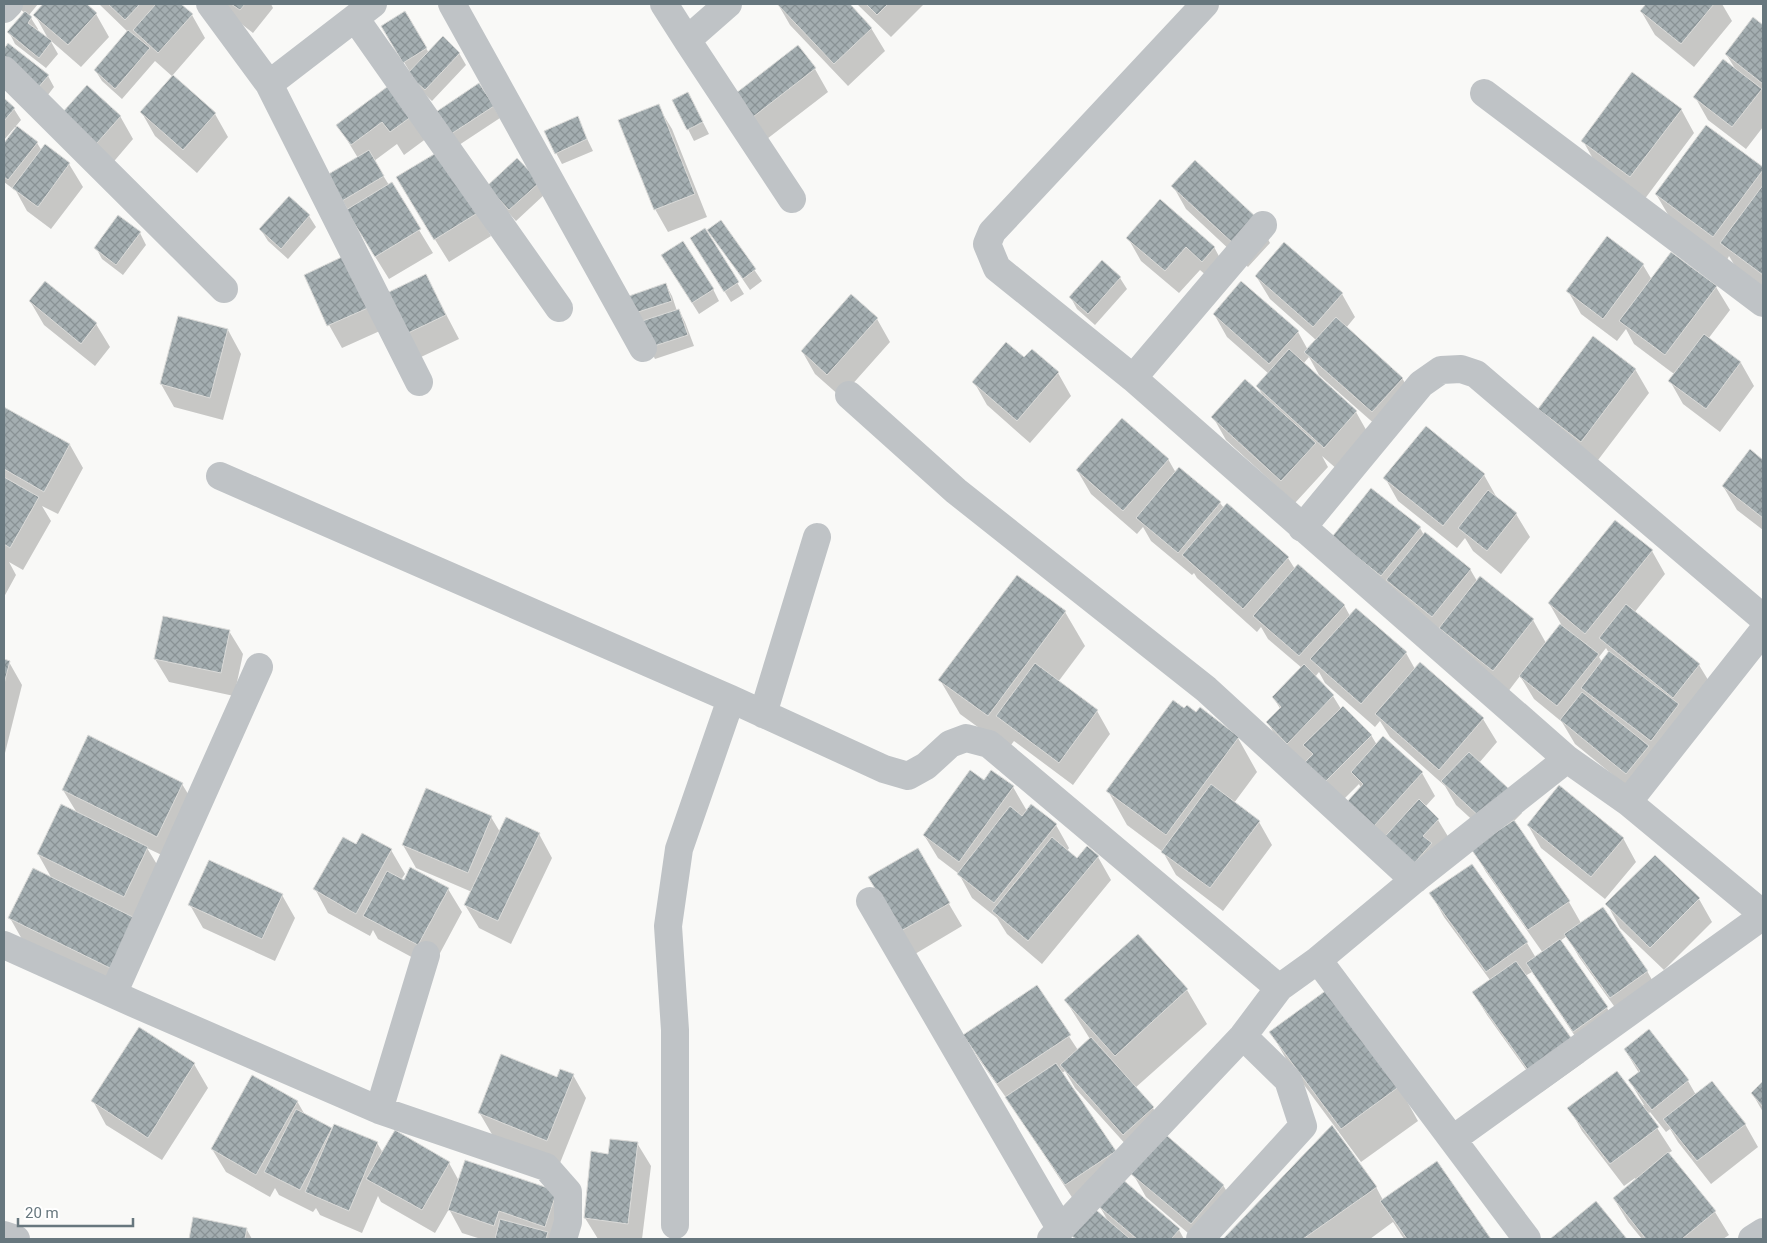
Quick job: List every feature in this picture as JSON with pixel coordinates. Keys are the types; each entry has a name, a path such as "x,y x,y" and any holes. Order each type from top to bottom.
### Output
{"street":[{"path":"4,9 9,4"},
{"path":"210,4 269,84 419,382"},
{"path":"452,4 643,348"},
{"path":"664,4 792,199"},
{"path":"687,40 728,4"},
{"path":"1206,4 992,232 987,244 997,268 1133,378 1567,759 1628,802 1763,915 1453,1139"},
{"path":"269,84 364,11 560,308"},
{"path":"4,70 224,289"},
{"path":"1484,93 1763,303"},
{"path":"1133,378 1264,225"},
{"path":"1302,528 1422,384 1441,370 1461,369 1476,374 1763,618"},
{"path":"849,395 956,491 1206,689 1414,880"},
{"path":"220,476 764,714 884,769 908,776 926,766 950,744 966,738 989,744 1279,988"},
{"path":"764,714 817,536"},
{"path":"1628,802 1763,631"},
{"path":"113,994 260,668"},
{"path":"675,1224 675,1030 668,926 679,849 731,700"},
{"path":"870,901 1055,1234 1243,1036 1279,988 1318,960 1414,880 1567,759"},
{"path":"4,945 379,1110 546,1167 568,1192 568,1222 563,1239"},
{"path":"379,1110 426,955"},
{"path":"1318,960 1527,1239"},
{"path":"1200,1239 1303,1126 1288,1080 1243,1036"},
{"path":"1752,1239 1763,1232"},
{"path":"4,1235 16,1239"}],"building":[{"path":"43,4 87,4 97,13 68,45 33,15"},
{"path":"108,4 140,4 125,20"},
{"path":"156,4 181,4 193,14 158,53 133,30"},
{"path":"231,4 245,4 240,10"},
{"path":"777,4 850,4 872,28 834,64"},
{"path":"866,4 888,4 877,15"},
{"path":"1646,4 1714,4 1681,44 1640,11"},
{"path":"25,11 32,17 28,23 52,41 39,58 7,32"},
{"path":"405,11 427,48 403,63 381,26"},
{"path":"1753,17 1763,25 1763,84 1725,54"},
{"path":"128,30 150,48 115,89 94,70"},
{"path":"443,36 460,53 425,90 407,74"},
{"path":"8,43 49,75 37,89 4,62 4,49"},
{"path":"798,45 816,68 749,120 731,97"},
{"path":"1723,59 1762,89 1732,127 1693,97"},
{"path":"1632,72 1682,109 1630,177 1581,141"},
{"path":"173,75 216,113 183,150 140,112"},
{"path":"479,83 494,106 451,134 436,112"},
{"path":"391,84 415,114 390,132 382,122 351,145 336,125"},
{"path":"87,85 121,116 96,144 62,113"},
{"path":"688,92 703,122 687,130 672,100"},
{"path":"4,98 15,108 4,121"},
{"path":"659,104 695,194 654,210 618,120"},
{"path":"578,116 587,139 555,154 544,131"},
{"path":"1706,125 1763,167 1763,170 1713,237 1655,194"},
{"path":"17,126 38,142 8,180 4,177 4,143"},
{"path":"45,144 70,163 38,207 12,188"},
{"path":"369,150 384,176 342,201 327,175"},
{"path":"441,150 479,212 434,240 396,177"},
{"path":"517,158 540,182 509,210 487,186"},
{"path":"1195,160 1258,219 1234,244 1171,186"},
{"path":"392,182 421,229 375,257 346,210"},
{"path":"1763,185 1763,275 1720,243"},
{"path":"289,196 310,215 281,249 259,229"},
{"path":"1160,199 1215,247 1202,262 1186,247 1165,271 1126,238"},
{"path":"118,215 141,232 116,265 94,248"},
{"path":"721,220 756,269 743,279 707,230"},
{"path":"705,228 739,282 724,292 690,238"},
{"path":"1607,236 1644,264 1603,319 1566,291"},
{"path":"683,241 714,289 692,303 661,255"},
{"path":"1284,242 1343,293 1313,327 1255,276"},
{"path":"1671,252 1717,286 1665,355 1619,321"},
{"path":"346,255 370,307 327,326 304,275"},
{"path":"1102,260 1121,277 1088,314 1069,297"},
{"path":"426,274 446,315 406,334 387,293"},
{"path":"45,281 97,323 81,344 29,301"},
{"path":"1241,281 1299,331 1269,364 1213,314"},
{"path":"666,283 672,301 635,313 629,296"},
{"path":"851,294 878,318 827,375 801,351"},
{"path":"679,309 688,335 648,348 639,322"},
{"path":"178,316 228,329 210,398 160,384"},
{"path":"1336,317 1403,378 1372,412 1304,352"},
{"path":"1704,334 1741,362 1706,409 1668,381"},
{"path":"1593,336 1636,369 1581,442 1538,409"},
{"path":"1006,342 1024,357 1032,349 1059,372 1017,421 972,382"},
{"path":"1289,349 1357,411 1324,448 1256,386"},
{"path":"1245,379 1316,443 1281,481 1211,417"},
{"path":"4,407 70,444 44,492 4,469"},
{"path":"1122,418 1169,459 1123,511 1076,470"},
{"path":"1426,426 1485,474 1443,526 1383,478"},
{"path":"1750,449 1763,460 1763,518 1722,486"},
{"path":"1179,467 1221,502 1178,553 1136,518"},
{"path":"4,477 39,497 10,548 4,544"},
{"path":"1371,488 1421,527 1381,576 1332,537"},
{"path":"1488,490 1517,513 1487,551 1458,528"},
{"path":"1227,503 1289,557 1243,609 1182,555"},
{"path":"1615,520 1653,550 1585,634 1548,603"},
{"path":"1425,532 1471,569 1432,617 1386,580"},
{"path":"1298,564 1345,605 1299,656 1253,616"},
{"path":"1017,575 1066,611 988,716 938,680"},
{"path":"1480,576 1534,619 1493,671 1439,628"},
{"path":"1626,604 1700,664 1673,698 1599,638"},
{"path":"1356,608 1407,652 1361,704 1310,659"},
{"path":"163,616 230,630 221,673 154,659"},
{"path":"1560,624 1599,654 1557,706 1519,676"},
{"path":"1609,651 1679,704 1651,741 1581,688"},
{"path":"4,659 10,661 4,684"},
{"path":"1420,662 1484,718 1439,770 1375,714"},
{"path":"1035,663 1098,710 1059,763 996,716"},
{"path":"1304,664 1334,695 1287,744 1266,722 1281,707 1272,697"},
{"path":"1582,692 1649,746 1626,774 1560,720"},
{"path":"1173,700 1184,708 1187,705 1196,712 1200,707 1239,737 1166,835 1106,791"},
{"path":"1343,706 1372,735 1325,782 1305,762 1313,754 1303,745"},
{"path":"88,735 183,783 157,837 62,790"},
{"path":"1383,736 1423,772 1373,827 1346,803 1363,784 1351,772"},
{"path":"1469,752 1509,789 1482,819 1441,781"},
{"path":"970,770 984,780 991,770 1014,786 959,862 923,835"},
{"path":"1211,784 1260,821 1210,888 1161,852"},
{"path":"1559,785 1624,838 1591,877 1527,825"},
{"path":"426,788 492,816 468,873 402,845"},
{"path":"1419,799 1439,819 1423,836 1432,843 1409,869 1379,843"},
{"path":"61,804 148,847 124,897 37,854"},
{"path":"1031,804 1057,824 994,903 957,874 1010,806 1022,816"},
{"path":"506,817 540,833 498,921 464,905"},
{"path":"1514,820 1570,901 1528,930 1471,849"},
{"path":"362,833 392,849 356,914 313,889 343,837 356,844"},
{"path":"1052,837 1077,858 1087,846 1099,856 1028,941 992,911"},
{"path":"918,848 950,903 901,931 868,877"},
{"path":"1655,855 1700,898 1650,948 1605,904"},
{"path":"209,860 283,894 262,939 188,905"},
{"path":"1472,864 1528,942 1486,972 1429,893"},
{"path":"410,867 449,888 418,945 363,916 387,871 404,880"},
{"path":"33,868 135,918 110,968 8,918"},
{"path":"1603,907 1648,971 1610,998 1564,934"},
{"path":"1138,934 1188,989 1115,1056 1064,1000"},
{"path":"1560,939 1608,1007 1573,1032 1526,963"},
{"path":"1516,961 1572,1039 1528,1070 1472,992"},
{"path":"1037,985 1071,1035 997,1084 963,1035"},
{"path":"1328,989 1400,1086 1341,1129 1269,1032"},
{"path":"139,1027 195,1063 148,1138 91,1101"},
{"path":"1649,1029 1689,1080 1652,1110 1628,1080 1640,1071 1624,1049"},
{"path":"1091,1037 1154,1107 1123,1135 1060,1065"},
{"path":"501,1054 557,1077 560,1069 574,1074 547,1141 478,1113"},
{"path":"1056,1063 1116,1151 1065,1185 1005,1097"},
{"path":"1617,1071 1659,1127 1610,1164 1567,1108"},
{"path":"252,1075 298,1101 256,1175 211,1149"},
{"path":"1712,1081 1746,1124 1697,1161 1663,1119"},
{"path":"1763,1081 1763,1107 1751,1093"},
{"path":"296,1109 332,1128 300,1190 264,1172"},
{"path":"334,1124 378,1142 349,1211 305,1192"},
{"path":"1332,1125 1377,1187 1303,1239 1223,1239"},
{"path":"395,1130 450,1162 422,1210 366,1179"},
{"path":"1165,1134 1224,1185 1191,1224 1131,1174"},
{"path":"610,1139 638,1142 628,1224 584,1218 591,1151 608,1154"},
{"path":"1668,1152 1716,1211 1682,1239 1646,1239 1613,1198"},
{"path":"465,1160 557,1191 545,1227 499,1211 494,1226 448,1210"},
{"path":"1437,1161 1491,1239 1407,1239 1380,1201"},
{"path":"1121,1178 1180,1229 1171,1239 1137,1239 1097,1205"},
{"path":"1596,1201 1627,1239 1550,1239"},
{"path":"1095,1209 1130,1239 1076,1239 1072,1236"},
{"path":"193,1217 247,1228 245,1239 189,1239"},
{"path":"500,1219 548,1232 546,1239 495,1239"}]}
